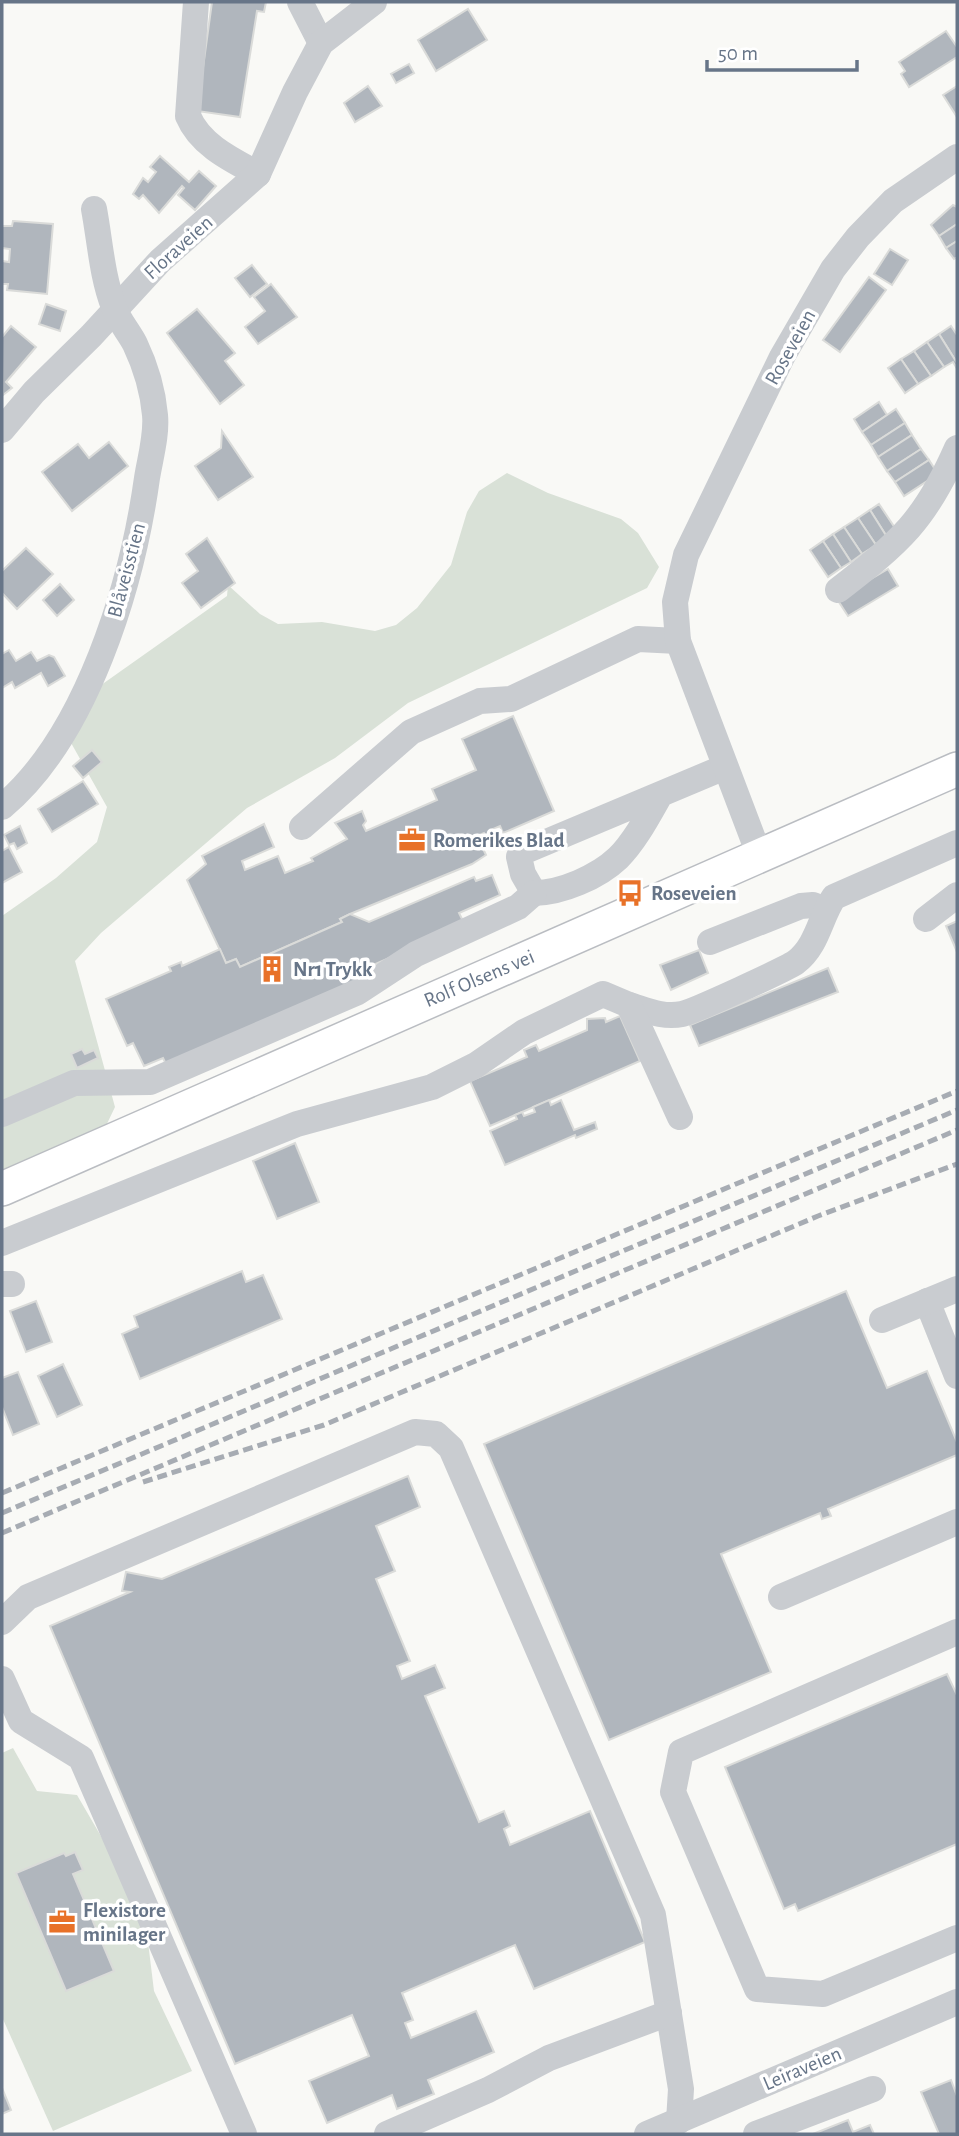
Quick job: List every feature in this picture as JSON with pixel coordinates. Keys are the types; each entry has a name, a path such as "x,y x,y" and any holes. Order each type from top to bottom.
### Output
{"main road":[{"name":"Rolf Olsens vei","path":"2,1189 957,769"}],"street":[{"path":"196,2 188,116 196,131 218,150 258,174"},
{"path":"300,2 321,43"},
{"name":"Floraveien","path":"2,430 34,391 160,261 258,174 295,92 321,43 374,2"},
{"name":"Roseveien","path":"760,857 678,641 675,602 686,555 782,357 834,269 858,237 893,201 957,157"},
{"path":"94,209 114,309"},
{"name":"Blåveisstien","path":"2,807 33,774 62,734 95,672 113,622 144,502 155,418 151,389 136,345 114,309"},
{"path":"838,590 901,540 922,516 957,448"},
{"path":"302,827 411,732 480,701 511,699 638,639 678,641"},
{"path":"534,893 523,874 519,857 525,851 725,768"},
{"path":"2,1114 74,1083 150,1082 358,992 416,954 518,907 534,893 551,893 596,873 617,858 660,794"},
{"path":"2,1242 297,1124 336,1119 432,1087 476,1065 524,1032 603,994 658,1014 683,1014 796,962 811,945 822,924 825,910 834,897 957,843"},
{"path":"926,919 957,895"},
{"path":"710,942 800,906 813,905 825,910"},
{"path":"629,1004 680,1117"},
{"path":"882,1320 957,1289"},
{"path":"927,1301 957,1376"},
{"path":"2,1622 28,1597 415,1432 436,1434 451,1448 653,1915 681,2089 679,2121"},
{"path":"781,1597 957,1522"},
{"path":"957,1632 681,1752 673,1792 757,1989 822,1994 957,1938"},
{"path":"2,1679 21,1721 81,1758 244,2134"},
{"name":"Leiraveien","path":"648,2134 957,2002"},
{"path":"387,2134 488,2090 549,2058 669,2013"},
{"path":"756,2134 873,2089"}],"shaded area":[{"path":"507,473 548,493 621,519 638,533 659,567 647,588 408,703 335,758 247,808 101,933 75,961 115,1107 104,1130 2,1176 2,916 56,878 97,842 107,807 70,741 87,695 227,596 228,585 260,614 278,624 322,622 375,631 396,625 417,608 451,565 467,512 479,491"},
{"path":"13,1748 37,1791 77,1795 127,1881 148,1942 154,1991 192,2071 53,2131 2,2017 2,1753"}],"building":[{"path":"212,2 266,2 264,12 257,11 240,117 197,111"},
{"path":"468,9 487,40 436,71 418,40"},
{"path":"946,31 957,47 957,57 909,87 901,74 905,71 899,62"},
{"path":"409,64 414,73 396,83 391,74"},
{"path":"368,86 382,106 355,122 344,103"},
{"path":"957,86 957,117 943,95"},
{"path":"160,156 189,182 199,171 216,186 195,210 178,195 184,188 182,186 159,213 143,195 139,199 133,194 143,178 148,182 156,172 150,167"},
{"path":"953,205 957,207 957,224 939,236 931,225"},
{"path":"13,221 53,224 47,294 7,290 8,284 2,284 2,261 9,262 10,249 2,248 2,226 12,226"},
{"path":"957,224 957,241 946,248 939,236"},
{"path":"957,241 957,257 954,259 946,248"},
{"path":"890,249 908,260 892,285 874,274"},
{"path":"252,265 267,284 250,297 235,278"},
{"path":"869,277 886,290 840,352 823,340"},
{"path":"271,284 297,317 258,344 245,327 265,311 254,297"},
{"path":"46,304 66,311 60,331 39,324"},
{"path":"197,309 235,353 225,361 244,385 220,404 167,333"},
{"path":"11,326 36,347 6,382 12,388 3,395 2,337"},
{"path":"951,326 957,335 957,363 939,334"},
{"path":"939,334 957,363 956,367 953,362 944,367 927,342"},
{"path":"927,342 944,367 931,376 914,351"},
{"path":"914,351 931,376 918,384 901,359"},
{"path":"901,359 918,384 905,393 888,368"},
{"path":"879,402 887,415 862,432 854,419"},
{"path":"896,409 905,423 871,445 862,432"},
{"path":"905,423 912,435 878,457 871,445"},
{"path":"222,431 253,477 218,500 195,466 221,448"},
{"path":"912,435 921,449 887,471 878,457"},
{"path":"109,442 128,466 72,511 42,472 78,444 89,458"},
{"path":"921,449 929,460 895,482 887,471"},
{"path":"929,460 938,474 904,496 895,482"},
{"path":"879,504 897,531 887,537 870,510"},
{"path":"870,510 887,537 876,545 858,518"},
{"path":"858,518 876,545 862,554 844,527"},
{"path":"844,527 862,554 851,562 833,534"},
{"path":"833,534 851,562 841,568 823,541"},
{"path":"207,538 235,583 201,608 182,583 198,571 186,554"},
{"path":"823,541 841,568 828,577 810,550"},
{"path":"26,548 53,574 17,609 2,593 2,571"},
{"path":"888,569 898,586 848,616 837,599"},
{"path":"60,584 74,600 57,616 43,600"},
{"path":"9,650 16,661 31,652 37,661 49,655 54,657 65,676 48,686 41,673 15,688 12,682 2,688 2,654"},
{"name":"Romerikes Blad","path":"513,716 554,811 503,833 500,826 493,829 497,839 489,843 484,833 477,836 486,855 472,864 350,914 340,919 342,922 240,967 236,959 226,963 187,880 206,864 202,856 264,824 274,847 242,861 245,870 278,856 285,873 313,861 311,858 347,839 335,823 362,811 366,831 437,800 432,789 476,770 462,739"},
{"path":"92,750 102,762 83,778 73,766"},
{"path":"83,781 98,804 52,832 38,809"},
{"path":"20,826 27,843 17,849 14,843 9,845 4,835"},
{"path":"9,847 22,872 2,883 2,851"},
{"name":"Nr1 Trykk","path":"492,875 500,895 459,913 465,925 373,965 377,974 167,1066 163,1058 144,1066 133,1043 127,1046 106,999 171,971 169,967 181,962 182,966 220,949 226,963 236,959 240,967 342,922 340,919 350,914 369,922 474,877 476,881"},
{"path":"957,921 957,952 946,926"},
{"path":"699,950 708,973 671,990 660,965"},
{"path":"828,968 838,992 699,1046 690,1025"},
{"path":"620,1016 640,1061 490,1126 470,1081 527,1057 524,1050 536,1045 539,1051 587,1030 587,1019 605,1018 606,1022"},
{"path":"82,1049 85,1054 94,1050 98,1058 77,1068 71,1054"},
{"path":"549,1100 551,1105 561,1100 574,1130 595,1122 597,1129 576,1138 575,1135 505,1165 490,1131 517,1119 515,1115 522,1112 524,1116 535,1112 533,1107"},
{"path":"295,1143 319,1202 277,1219 253,1161"},
{"path":"242,1271 246,1282 263,1275 282,1319 140,1379 122,1334 138,1327 134,1316"},
{"path":"846,1291 887,1388 927,1371 957,1442 957,1455 828,1509 831,1516 822,1519 820,1513 721,1554 771,1672 609,1740 484,1444"},
{"path":"36,1301 52,1342 26,1352 10,1311"},
{"path":"63,1364 82,1405 57,1417 38,1376"},
{"path":"18,1372 39,1424 13,1435 2,1407 2,1378"},
{"path":"408,1476 420,1507 376,1526 395,1571 376,1579 410,1661 397,1666 402,1679 435,1665 445,1688 425,1696 479,1822 504,1811 510,1826 504,1829 510,1845 590,1811 645,1942 534,1989 515,1945 402,1993 413,2020 405,2023 411,2038 476,2011 494,2052 428,2080 434,2094 397,2109 392,2095 327,2123 309,2081 369,2056 352,2015 235,2064 50,1626 130,1592 122,1591 126,1572 162,1579"},
{"path":"947,1674 957,1695 957,1844 798,1911 795,1904 784,1909 725,1767"},
{"path":"75,1852 83,1870 73,1874 114,1971 66,1991 16,1873 64,1853 66,1856"},
{"path":"951,2080 957,2096 957,2134 939,2134 921,2092"},
{"path":"2,2088 11,2110 2,2114"},
{"path":"848,2120 853,2132 870,2125 874,2134 813,2134"}],"railway":[{"path":"2,1493 957,1091"},
{"path":"2,1513 957,1110"},
{"path":"2,1533 957,1130"},
{"path":"143,1482 324,1425 818,1216 957,1164"}],"place":[{"name":"Romerikes Blad","path":"412,840"},
{"name":"Roseveien","path":"630,893"},
{"name":"Nr1 Trykk","path":"272,969"},
{"name":"Flexistore minilager","path":"62,1922"}]}
